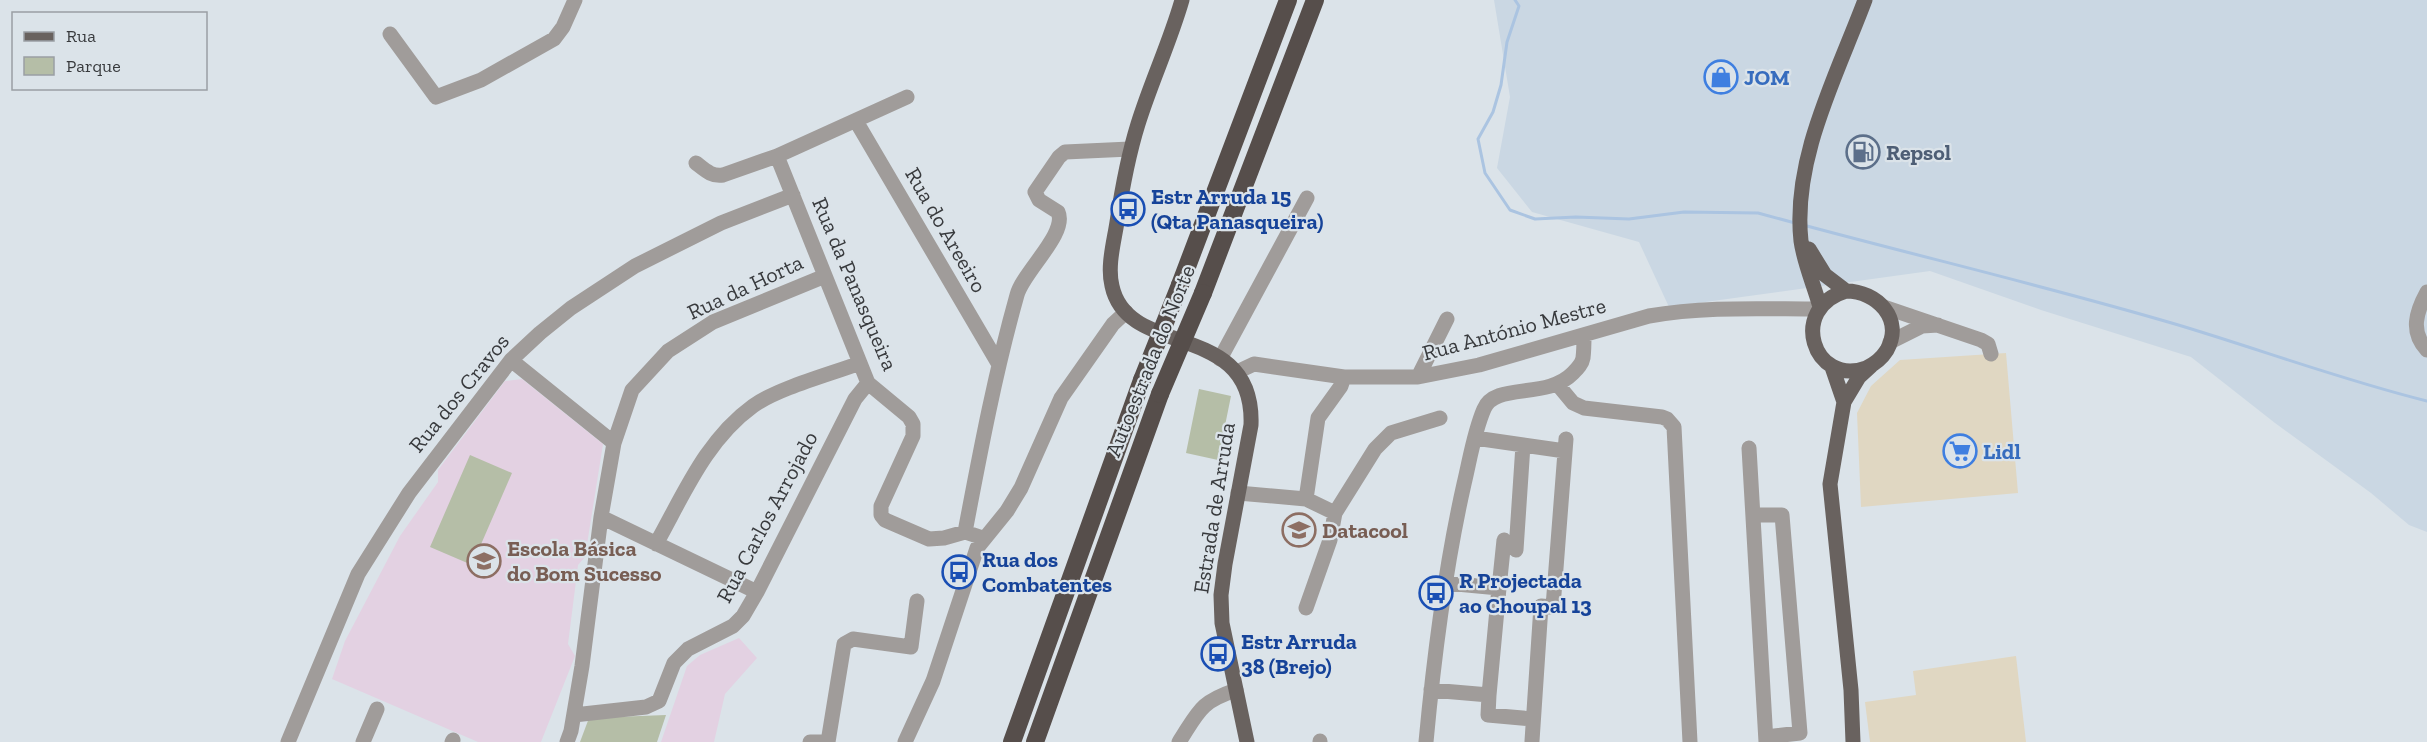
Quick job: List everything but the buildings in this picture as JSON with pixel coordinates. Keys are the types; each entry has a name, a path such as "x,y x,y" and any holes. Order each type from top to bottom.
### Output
{"highway":[{"name":"Autoestrada do Norte","path":"1012,742 1142,380 1288,0"},
{"name":"Autoestrada do Norte","path":"1035,742 1160,394 1203,294 1315,0"}],"main road":[{"path":"1126,312 1116,298 1110,275 1118,212 1130,149 1182,0"},
{"path":"1819,308 1803,252 1801,220 1808,150 1865,0"},
{"path":"1801,220 1810,251 1819,267 1846,291"},
{"path":"1844,402 1833,367 1819,353 1812,329 1819,308 1836,294 1846,291 1868,294 1884,307 1891,324 1890,342 1880,360 1859,377 1844,402 1832,459 1829,495 1851,690 1853,742"},
{"name":"Estrada de Arruda","path":"1126,312 1141,324 1195,345 1220,359 1237,372 1248,393 1251,414 1221,595 1222,622 1247,742"},
{"path":"1833,367 1849,370 1871,366"}],"street":[{"path":"390,34 436,97 481,80 554,39 563,27 575,0"},
{"path":"696,163 717,176 777,156 907,97"},
{"name":"Rua do Areeiro","path":"856,121 998,363"},
{"path":"983,538 965,532 998,363 1019,286 1055,235 1060,221 1055,209 1036,197 1035,192 1065,152 1130,149"},
{"name":"Rua da Panasqueira","path":"777,156 868,383 906,414 914,428 913,436 881,506 881,515 885,520 928,539 944,538 965,532"},
{"name":"Rua dos Cravos","path":"288,742 363,565 409,493 511,360 571,308 635,266 720,223 793,195"},
{"path":"1220,359 1307,198"},
{"name":"Rua da Horta","path":"567,742 574,715 601,518 614,442 632,390 668,351 713,322 825,276"},
{"path":"2427,292 2415,315 2416,328 2427,351"},
{"path":"1884,307 1981,340 1988,344 1990,354"},
{"name":"Rua António Mestre","path":"1237,372 1248,365 1259,364 1344,377 1418,377 1479,365 1649,316 1676,311 1819,308"},
{"name":"Rua António Mestre","path":"1769,309 1796,316 1812,329"},
{"path":"905,742 933,681 977,548 1001,519 1021,488 1061,398 1107,332 1126,312"},
{"path":"1418,377 1448,320"},
{"path":"1890,342 1922,326 1938,325"},
{"path":"1426,742 1431,690 1455,523 1475,438 1485,407 1497,395 1558,385 1580,366 1583,359 1584,335"},
{"path":"511,360 614,442"},
{"path":"656,544 700,463 726,429 755,404 860,363"},
{"path":"1306,499 1318,418 1341,386 1344,377"},
{"name":"Rua Carlos Arrojado","path":"574,715 646,706 659,701 674,663 688,648 733,626 743,616 758,592 855,399 868,383"},
{"path":"1558,385 1578,406 1662,417 1668,419 1674,427 1690,742"},
{"path":"1306,608 1330,540 1335,513 1375,449 1387,435 1440,418"},
{"path":"1475,438 1523,445 1566,445 1553,607 1540,606 1532,741"},
{"path":"1523,445 1510,545 1499,588 1488,715 1533,719"},
{"path":"1749,448 1766,739 1800,733 1782,515 1753,515"},
{"path":"1238,493 1306,499 1335,513"},
{"path":"601,518 758,592"},
{"path":"1446,583 1499,588"},
{"path":"810,742 826,742 843,644 853,639 911,646 917,602"},
{"path":"1179,742 1207,702 1214,697 1236,690"},
{"path":"1431,690 1489,695"},
{"path":"363,742 377,709"}],"shaded area":[{"path":"1494,0 2427,0 2427,532 2409,525 2371,493 2275,423 2191,357 2041,310 1930,271 1669,307 1639,242 1532,212 1497,168 1510,97"},
{"path":"2006,353 2018,493 1861,507 1857,413 1871,386 1900,360"},
{"name":"Escola Básica do Bom Sucesso","path":"522,379 603,444 585,557 578,565 568,644 575,656 541,742 478,742 332,679 345,641 400,536 438,482 438,470 505,381"},
{"path":"739,638 757,658 725,694 714,742 661,742 687,666 700,655"},
{"path":"2016,656 2026,742 1870,742 1865,702 1916,695 1913,671"}],"green space":[{"path":"1199,389 1231,396 1218,460 1186,453"},
{"path":"470,455 512,473 472,565 430,547"},
{"path":"666,715 657,742 580,742 589,718"}],"waterway":[{"path":"1515,0 1519,6 1507,42 1501,85 1493,112 1478,139 1485,173 1510,210 1535,219 1576,217 1629,219 1684,212 1758,213 1795,223"},
{"path":"1807,226 2129,311 2364,384 2427,401"}],"place":[{"name":"JOM","path":"1721,77"},
{"name":"Repsol","path":"1863,152"},
{"name":"Estr Arruda 15 (Qta Panasqueira)","path":"1128,209"},
{"name":"Lidl","path":"1960,451"},
{"name":"Datacool","path":"1299,530"},
{"name":"Escola Básica do Bom Sucesso","path":"484,561"},
{"name":"Rua dos Combatentes","path":"959,572"},
{"name":"R Projectada ao Choupal 13","path":"1436,593"},
{"name":"Estr Arruda 38 (Brejo)","path":"1218,654"}]}
